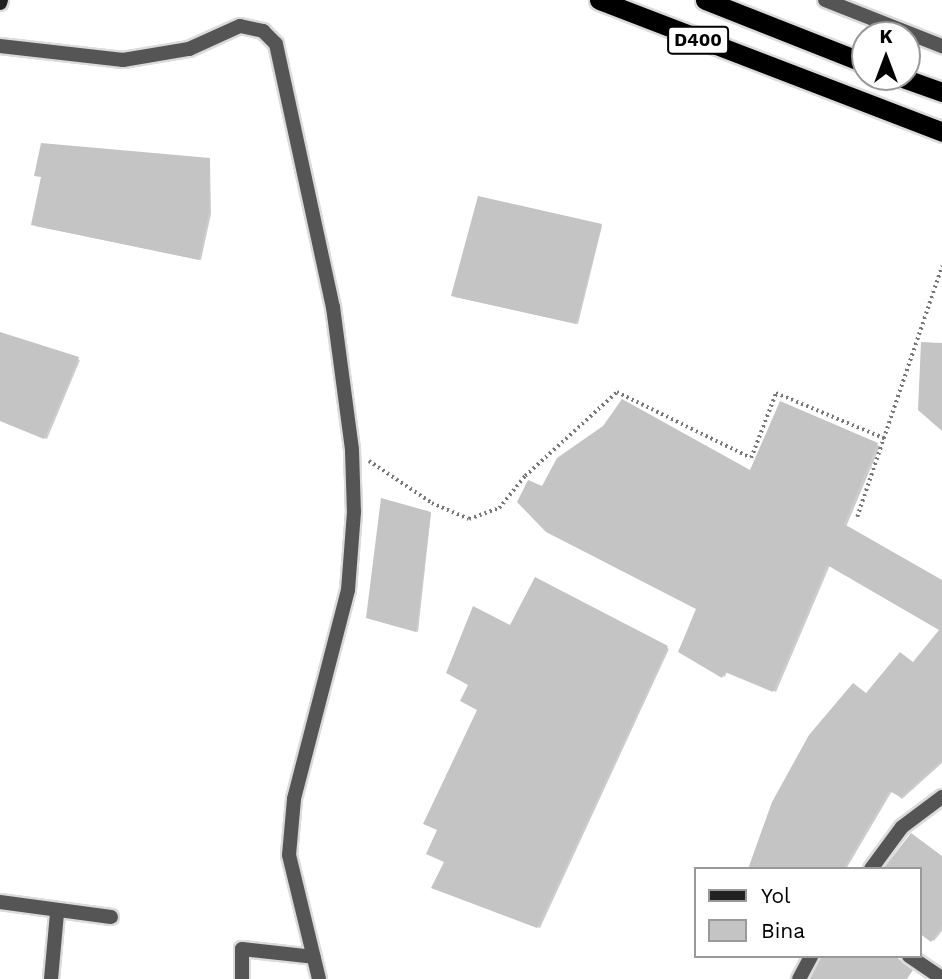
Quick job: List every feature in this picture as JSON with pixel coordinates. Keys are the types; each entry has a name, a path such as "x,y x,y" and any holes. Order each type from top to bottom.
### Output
{"highway":[{"name":"D400","path":"599,0 942,132"},
{"name":"D400","path":"705,0 851,57"},
{"path":"921,84 942,92"}],"street":[{"path":"825,0 942,46"},
{"path":"0,46 123,60 190,49 240,26 263,31 276,44 333,307 352,450 354,512 348,590 294,799 289,855 319,979"},
{"path":"872,867 902,827 942,797"},
{"path":"0,902 57,913 111,917"},
{"path":"51,979 57,913"},
{"path":"242,979 243,949 314,957"},
{"path":"799,979 810,958"},
{"path":"912,958 942,978"}],"path":[{"path":"857,517 886,439 942,266"},
{"path":"352,450 432,503 469,519 499,508 525,476 617,392 751,458 776,393 886,439"}],"building":[{"path":"41,143 210,158 209,212 199,260 31,225 41,177 34,176"},
{"path":"478,196 602,224 576,324 451,296"},
{"path":"0,332 79,357 44,439 0,421"},
{"path":"921,342 942,343 942,431 918,410"},
{"path":"622,399 750,470 780,401 878,443 844,524 942,580 942,760 901,797 889,791 844,867 749,867 772,802 809,735 853,683 866,693 900,652 913,662 939,630 827,565 773,692 725,672 722,678 678,652 696,609 546,532 517,502 528,480 542,486 557,458 603,426"},
{"path":"381,498 431,512 416,632 366,618"},
{"path":"535,577 668,646 537,928 431,888 444,862 426,854 437,830 423,824 477,710 460,701 468,685 446,673 473,606 510,625"},
{"path":"911,833 942,856 942,926 931,942 921,934 921,867 885,867"},
{"path":"820,958 898,958 913,970 907,979 810,979"}]}
